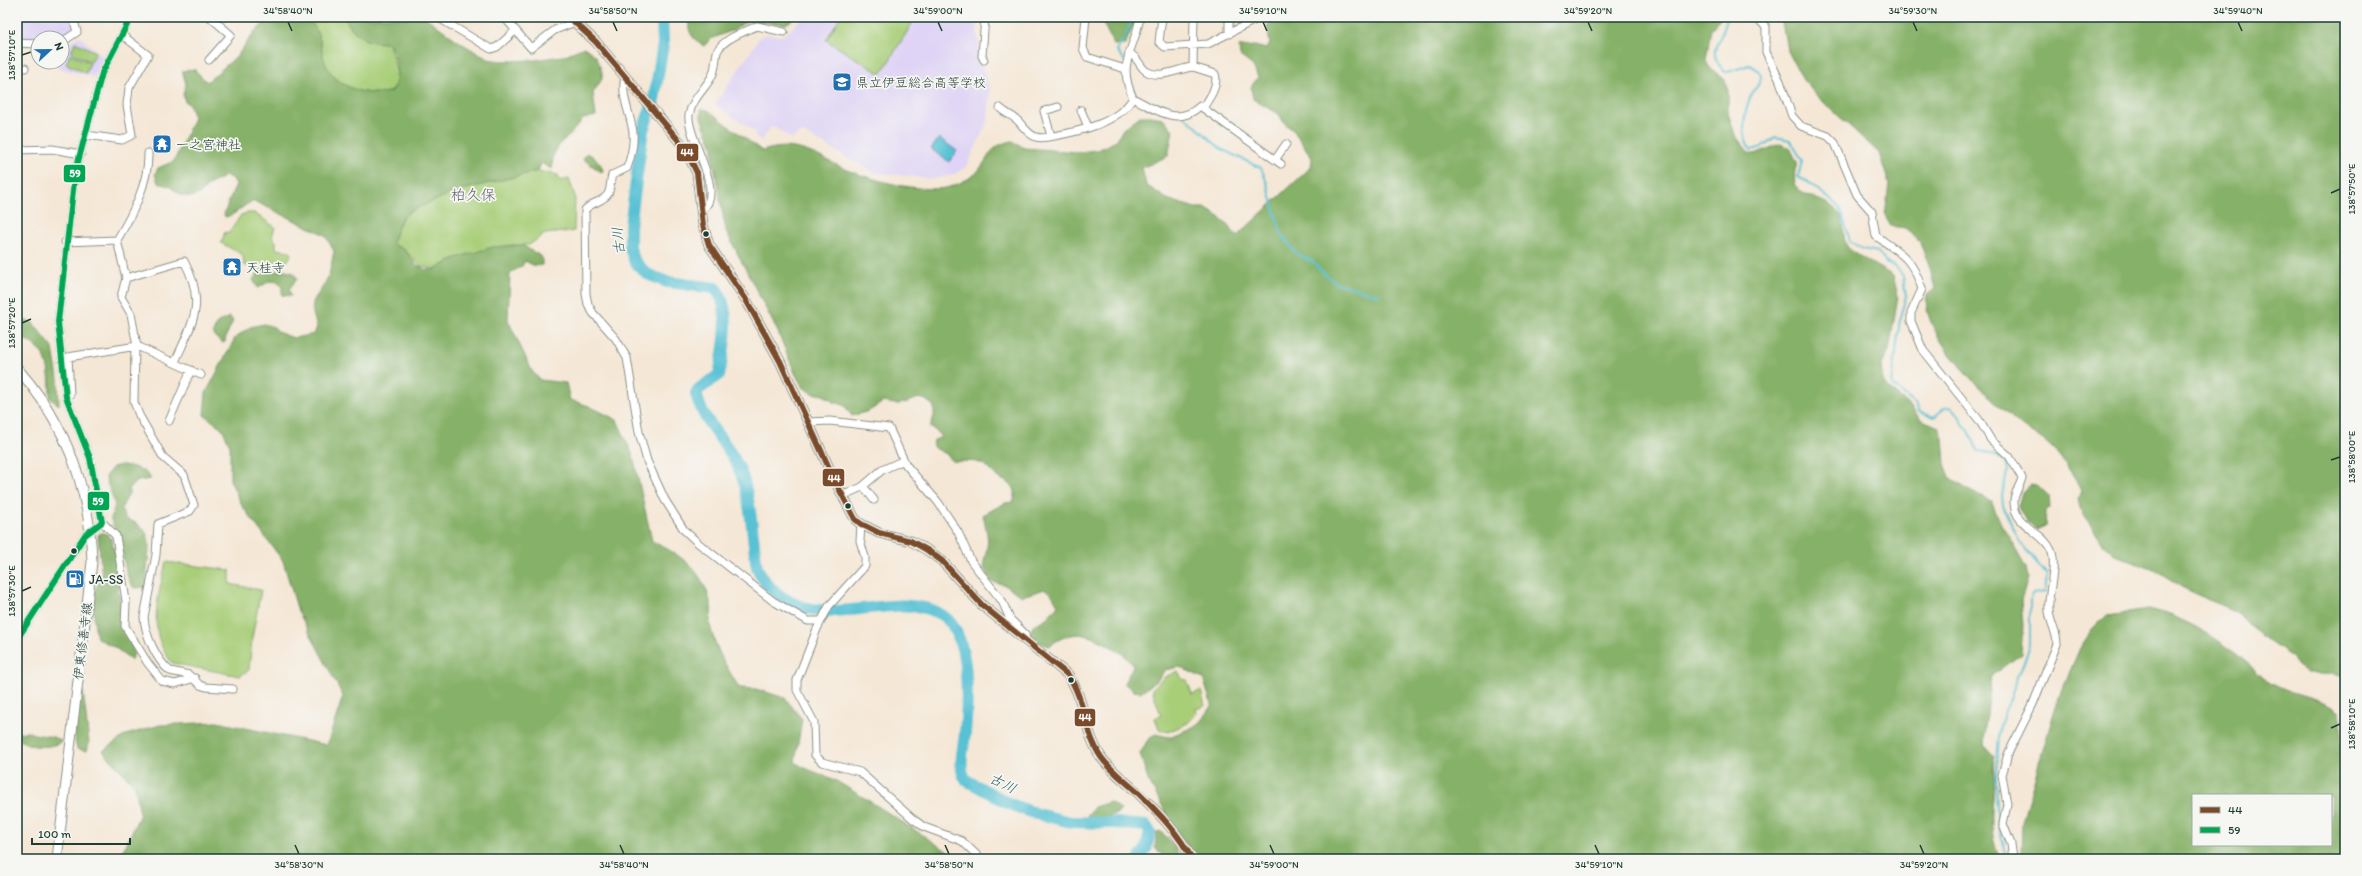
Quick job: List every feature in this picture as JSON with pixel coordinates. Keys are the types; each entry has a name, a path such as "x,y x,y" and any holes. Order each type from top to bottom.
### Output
{"main road":[{"path":"572,19 596,42 685,148 698,173 703,225 709,245 724,265 764,331 849,510 861,524 879,533 911,541 942,561 982,605 1068,675 1076,686 1086,726 1101,757 1116,774 1164,818 1192,859"},
{"name":"伊東修善寺線","path":"17,368 34,387 62,434 77,469 91,529 92,562 57,859"}],"street":[{"path":"70,37 77,32 73,17"},
{"path":"131,17 102,73 75,173 65,242 58,322 66,397 90,458 102,522 116,536 126,601 124,619 130,636 162,681 175,684 195,678"},
{"path":"209,60 231,36 210,17"},
{"path":"504,17 531,48 572,19"},
{"path":"984,60 982,56 985,17"},
{"path":"1086,17 1083,48 1087,57 1125,69"},
{"path":"1140,17 1125,69 1133,98 1159,112 1176,118 1186,116 1200,106 1278,162 1286,144"},
{"path":"1162,17 1159,37 1161,46 1194,46 1208,44 1261,17"},
{"path":"1193,67 1194,17"},
{"path":"1229,17 1229,34"},
{"path":"1756,17 1767,31 1766,52 1780,81 1792,116 1801,126 1828,136 1835,143 1857,195 1872,212 1876,236 1907,257 1917,273 1922,289 1911,313 1911,321 1923,350 1979,420 1991,440 2009,456 2022,478 2014,502 2016,511 2020,520 2030,530 2046,541 2054,560 2049,612 2057,635 2057,644 2034,704 2008,754 2002,775 2006,804 2003,824 2011,844 2013,859"},
{"path":"441,18 491,49 497,47 515,31"},
{"path":"702,210 708,204 708,174 692,135 689,119 692,107 700,92 711,78 718,50 725,43 757,26 784,32"},
{"path":"86,135 122,140 132,135 127,105 129,88 148,55 122,35"},
{"path":"17,43 30,44"},
{"path":"1129,53 1135,57 1145,70 1150,73 1171,73 1193,67 1216,76 1211,96 1203,108"},
{"path":"17,68 25,68"},
{"path":"624,77 622,87 633,134 631,157 627,168 612,175 610,190 605,198 589,204 585,210 586,294 588,304 616,338 627,358 639,432 647,461 665,500 684,530 698,543 773,601 808,621 821,621"},
{"path":"1000,108 1016,119 1035,137 1051,136 1088,128 1114,117 1126,107 1133,98"},
{"path":"1051,136 1044,111 1058,107"},
{"path":"1081,110 1088,128"},
{"path":"17,150 52,148 81,154"},
{"path":"148,153 148,163 139,196 116,240 126,278 121,297 131,314 136,346 134,402 139,415 163,457 184,475 194,505 190,511 158,524 156,555 144,616 145,626 156,653 165,667 170,671 182,672 195,678 200,685 206,687 234,689"},
{"path":"65,242 116,240"},
{"path":"126,278 184,261 194,286 196,312 175,362"},
{"path":"66,397 70,396 68,357 136,346 175,362 201,375"},
{"path":"170,421 191,370"},
{"path":"808,422 818,420 886,427 891,432 904,460 922,485 938,502 958,532 971,561 1002,602 1010,619 1025,634 1026,640"},
{"path":"842,496 863,486 882,470 904,460"},
{"path":"863,486 874,500"},
{"path":"17,639 76,548 91,529 102,522"},
{"path":"861,524 860,541 865,557 865,566 829,606 821,621 797,680 797,690 814,722 813,744 816,757 822,762 860,772 924,827 962,841 981,859"}],"shaded area":[{"path":"17,17 71,17 74,30 70,33 70,30 30,30 30,41 17,40"},
{"path":"801,17 976,17 980,57 990,92 989,110 988,121 966,167 953,175 932,179 873,172 802,132 792,139 774,127 770,128 761,141 755,136 755,132 715,104 761,36 768,34 780,36 785,34 791,30"},
{"path":"79,36 103,57 95,77 65,70 70,70 70,42"}],"green space":[{"path":"273,17 308,17 318,34 324,61 331,73 337,80 345,85 364,92 383,93 392,91 397,74 396,61 389,44 364,39 352,29 344,17 425,17 461,43 488,59 501,61 534,60 563,56 584,47 596,56 602,72 602,79 593,93 596,116 583,119 568,137 561,142 553,156 552,169 541,163 538,171 457,191 410,211 401,220 392,242 396,246 405,250 416,265 426,270 434,270 456,258 493,247 522,245 542,257 542,265 535,266 525,261 522,266 510,273 508,320 532,371 540,380 566,383 570,400 589,406 617,420 633,456 652,541 682,559 697,574 703,583 708,594 711,608 710,625 715,641 725,664 738,686 740,688 756,689 785,698 802,719 795,762 805,768 827,776 838,782 959,859 116,859 126,845 140,814 135,786 103,751 126,735 160,725 217,722 327,745 343,696 298,611 283,561 242,506 230,480 230,446 222,428 204,415 206,393 235,338 250,327 264,324 274,327 280,333 294,338 314,334 317,327 313,305 328,276 334,251 325,235 254,201 250,202 233,214 225,217 224,214 236,184 233,179 226,176 208,185 201,193 191,197 181,195 169,186 158,183 155,174 158,168 174,161 194,118 189,104 185,102 183,94 186,84 182,71 194,69 207,82 238,55 255,31"},
{"path":"308,17 344,17 352,29 364,39 389,44 398,77 392,91 383,93 364,92 345,85 337,80 326,65 318,34"},
{"path":"695,17 796,17 786,24 747,21 733,30 711,39 704,46 694,39 689,29 689,20"},
{"path":"840,17 916,17 881,74 826,40"},
{"path":"1100,17 1137,17 1125,45 1114,45"},
{"path":"1283,17 1722,17 1711,29 1706,60 1709,67 1724,79 1728,88 1728,112 1735,135 1749,153 1755,154 1780,144 1790,148 1797,162 1794,175 1796,185 1800,191 1832,206 1841,217 1845,242 1849,249 1893,276 1898,296 1889,350 1881,367 1883,380 1886,387 1910,406 1920,419 1939,427 1943,438 1945,464 1950,477 1966,489 1991,501 2002,526 2026,568 2028,578 2021,600 2023,625 2021,654 1992,676 1985,727 1984,745 1995,757 1993,766 1992,831 2001,859 1206,859 1190,849 1179,836 1148,780 1140,754 1147,741 1155,734 1169,737 1201,722 1212,706 1203,678 1180,667 1165,670 1156,682 1140,692 1134,691 1124,683 1133,666 1123,654 1102,641 1080,634 1065,637 1049,646 1036,641 1030,634 1033,626 1048,617 1058,605 1051,593 1045,589 1022,596 1003,584 991,582 984,567 988,539 983,515 1005,503 1013,502 1015,491 1011,485 995,475 982,464 977,462 952,461 948,455 933,447 934,440 940,438 940,434 930,427 934,416 934,407 929,402 921,398 897,404 883,402 869,411 852,416 844,405 834,402 823,395 811,393 802,386 778,332 726,231 713,160 713,147 701,118 701,109 708,110 762,151 787,147 798,149 818,156 850,171 872,178 898,185 935,189 949,187 976,174 991,152 999,145 1005,143 1013,141 1024,148 1078,152 1098,150 1116,141 1123,129 1140,116 1163,118 1173,130 1168,156 1142,168 1146,185 1167,199 1195,208 1205,208 1221,218 1237,236 1311,167 1312,158 1294,131 1284,123 1279,114 1253,99 1251,87 1258,77 1253,66 1240,56 1239,47 1255,46 1266,49 1270,44 1267,25"},
{"path":"1781,17 2345,17 2345,677 2333,674 2307,674 2297,667 2293,658 2262,637 2236,612 2189,591 2152,568 2118,556 2103,544 2080,509 2078,498 2081,491 2071,472 2062,460 2053,449 2039,437 2023,427 1977,385 1960,367 1934,329 1928,311 1927,295 1935,289 1928,264 1921,246 1911,232 1905,228 1890,226 1885,215 1889,184 1879,153 1818,97 1803,80 1787,49"},
{"path":"75,42 96,52 91,62 71,52"},
{"path":"70,54 90,63 86,73 70,66"},
{"path":"587,153 597,160 603,171 601,172 583,159"},
{"path":"538,171 558,175 560,181 569,179 575,196 574,231 545,234 529,245 512,245 484,250 453,259 444,266 433,269 420,266 405,250 396,246 392,242 399,222 410,211 454,192"},
{"path":"254,213 275,227 272,237 276,241 276,249 289,251 291,254 284,264 271,268 257,268 244,265 243,255 221,243 225,232 229,233 241,215"},
{"path":"259,271 286,271 294,273 297,279 289,289 291,296 282,295 282,287 278,282 270,281 258,288 253,280"},
{"path":"230,317 233,321 226,336 225,342 222,343 215,337 213,332 218,322"},
{"path":"17,319 32,322 53,348 58,379 59,405 50,398 49,377 46,360 36,346 17,336"},
{"path":"122,465 142,470 151,479 138,481 129,488 129,494 121,509 126,519 137,524 144,530 147,536 149,553 146,587 134,588 128,578 121,543 111,520 114,505 106,475 113,467"},
{"path":"2029,485 2038,486 2049,496 2050,507 2046,511 2045,526 2036,530 2026,521 2018,507 2022,492"},
{"path":"105,533 111,538 117,560 120,582 118,592 123,608 122,622 134,652 132,660 114,647 97,638 94,606 96,589 98,582 102,577 98,535"},
{"path":"166,562 230,570 230,584 261,590 252,638 249,670 240,676 172,663 164,651 159,639 156,614"},
{"path":"2149,609 2161,612 2197,628 2219,641 2275,686 2291,693 2324,703 2340,711 2341,743 2345,754 2345,859 2021,859 2022,821 2058,699 2080,648 2092,630 2107,615"},
{"path":"1178,671 1182,679 1187,680 1192,694 1201,691 1205,706 1196,709 1197,713 1188,723 1168,732 1159,729 1155,718 1161,715 1152,689 1163,678"},
{"path":"83,691 89,743 87,751 77,749 75,737 79,703"},
{"path":"29,732 56,738 62,742 50,746 33,746 17,738 17,733"},
{"path":"1110,802 1121,810 1118,813 1110,817 1100,819 1087,816 1094,807"},
{"path":"1160,831 1166,836 1177,851 1179,859 1166,859 1155,848 1157,832"}],"water":[{"path":"939,138 957,151 949,162 931,149"}],"waterway":[{"name":"古川","path":"662,17 663,44 654,100 643,130 630,226 630,248 635,262 647,274 667,282 715,288 721,297 724,307 726,330 719,375 699,389 696,393 705,415 732,455 742,476 750,510 757,567 761,576 778,594 801,606 821,610 843,611 885,606 905,606 925,608 942,615 951,624 958,637 963,652 966,669 967,704 961,763 963,775 966,780 1010,804 1037,814 1071,822 1115,823 1146,826 1150,832 1146,849 1139,859"},
{"path":"1125,61 1117,51 1129,28 1131,17"},
{"path":"1727,17 1723,32 1715,50 1715,57 1718,64 1725,72 1749,65 1756,69 1760,73 1761,77 1750,98 1744,124 1745,138 1751,150 1760,148 1775,137 1790,140 1802,160 1798,177 1808,182 1840,207 1850,241 1863,249 1878,252 1886,263 1896,267 1903,276 1906,296 1900,318 1892,385 1916,405 1919,412 1934,417 1945,408 1950,407 1959,415 1962,424 1969,431 1978,451 1996,454 2005,463 2007,471 2002,496 2003,506 2019,541 2047,575 2045,592 2033,594 2030,599 2030,646 2000,725 1996,772 1997,813 1999,829 2008,859"},
{"path":"1130,79 1135,93 1139,98"},
{"path":"1170,112 1182,112"},
{"path":"1184,116 1221,149 1261,168 1267,183 1281,233 1297,254 1313,262 1322,272 1336,283 1379,295"}],"transit line":[{"name":"59","path":"17,639 85,535 102,522 90,458 66,397 58,322 75,173 102,73 131,17"},
{"name":"44","path":"569,17 596,42 685,148 697,173 703,225 709,245 745,298 780,361 835,481 855,519 861,524 879,533 911,541 927,550 942,561 982,605 1068,675 1074,684 1091,737 1101,757 1161,816 1181,841 1192,859"}],"place":[{"name":"県立伊豆総合高等学校","path":"842,82"},
{"name":"一之宮神社","path":"162,144"},
{"name":"天桂寺","path":"232,267"},
{"name":"JA-SS","path":"75,579"}],"district":[{"name":"柏久保","path":"473,195"}]}
